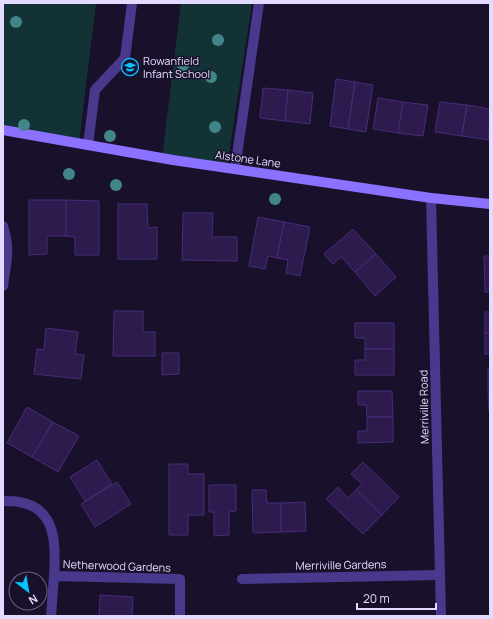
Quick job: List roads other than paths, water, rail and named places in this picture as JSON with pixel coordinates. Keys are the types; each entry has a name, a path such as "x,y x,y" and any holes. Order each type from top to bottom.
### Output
{"street":[{"path":"88,145 95,90 125,58 132,3"},
{"path":"235,169 259,3"},
{"name":"Alstone Lane","path":"3,130 162,159 432,198 490,204"},
{"name":"Merriville Road","path":"432,198 441,616"},
{"path":"3,226 8,243 3,286"},
{"name":"Netherwood Gardens","path":"3,501 20,502 37,508 50,527 56,549 51,616"},
{"name":"Merriville Gardens","path":"242,579 439,575"},
{"name":"Netherwood Gardens","path":"54,576 180,580 180,616"}],"place":[{"name":"Rowanfield Infant School","path":"130,67"}]}
